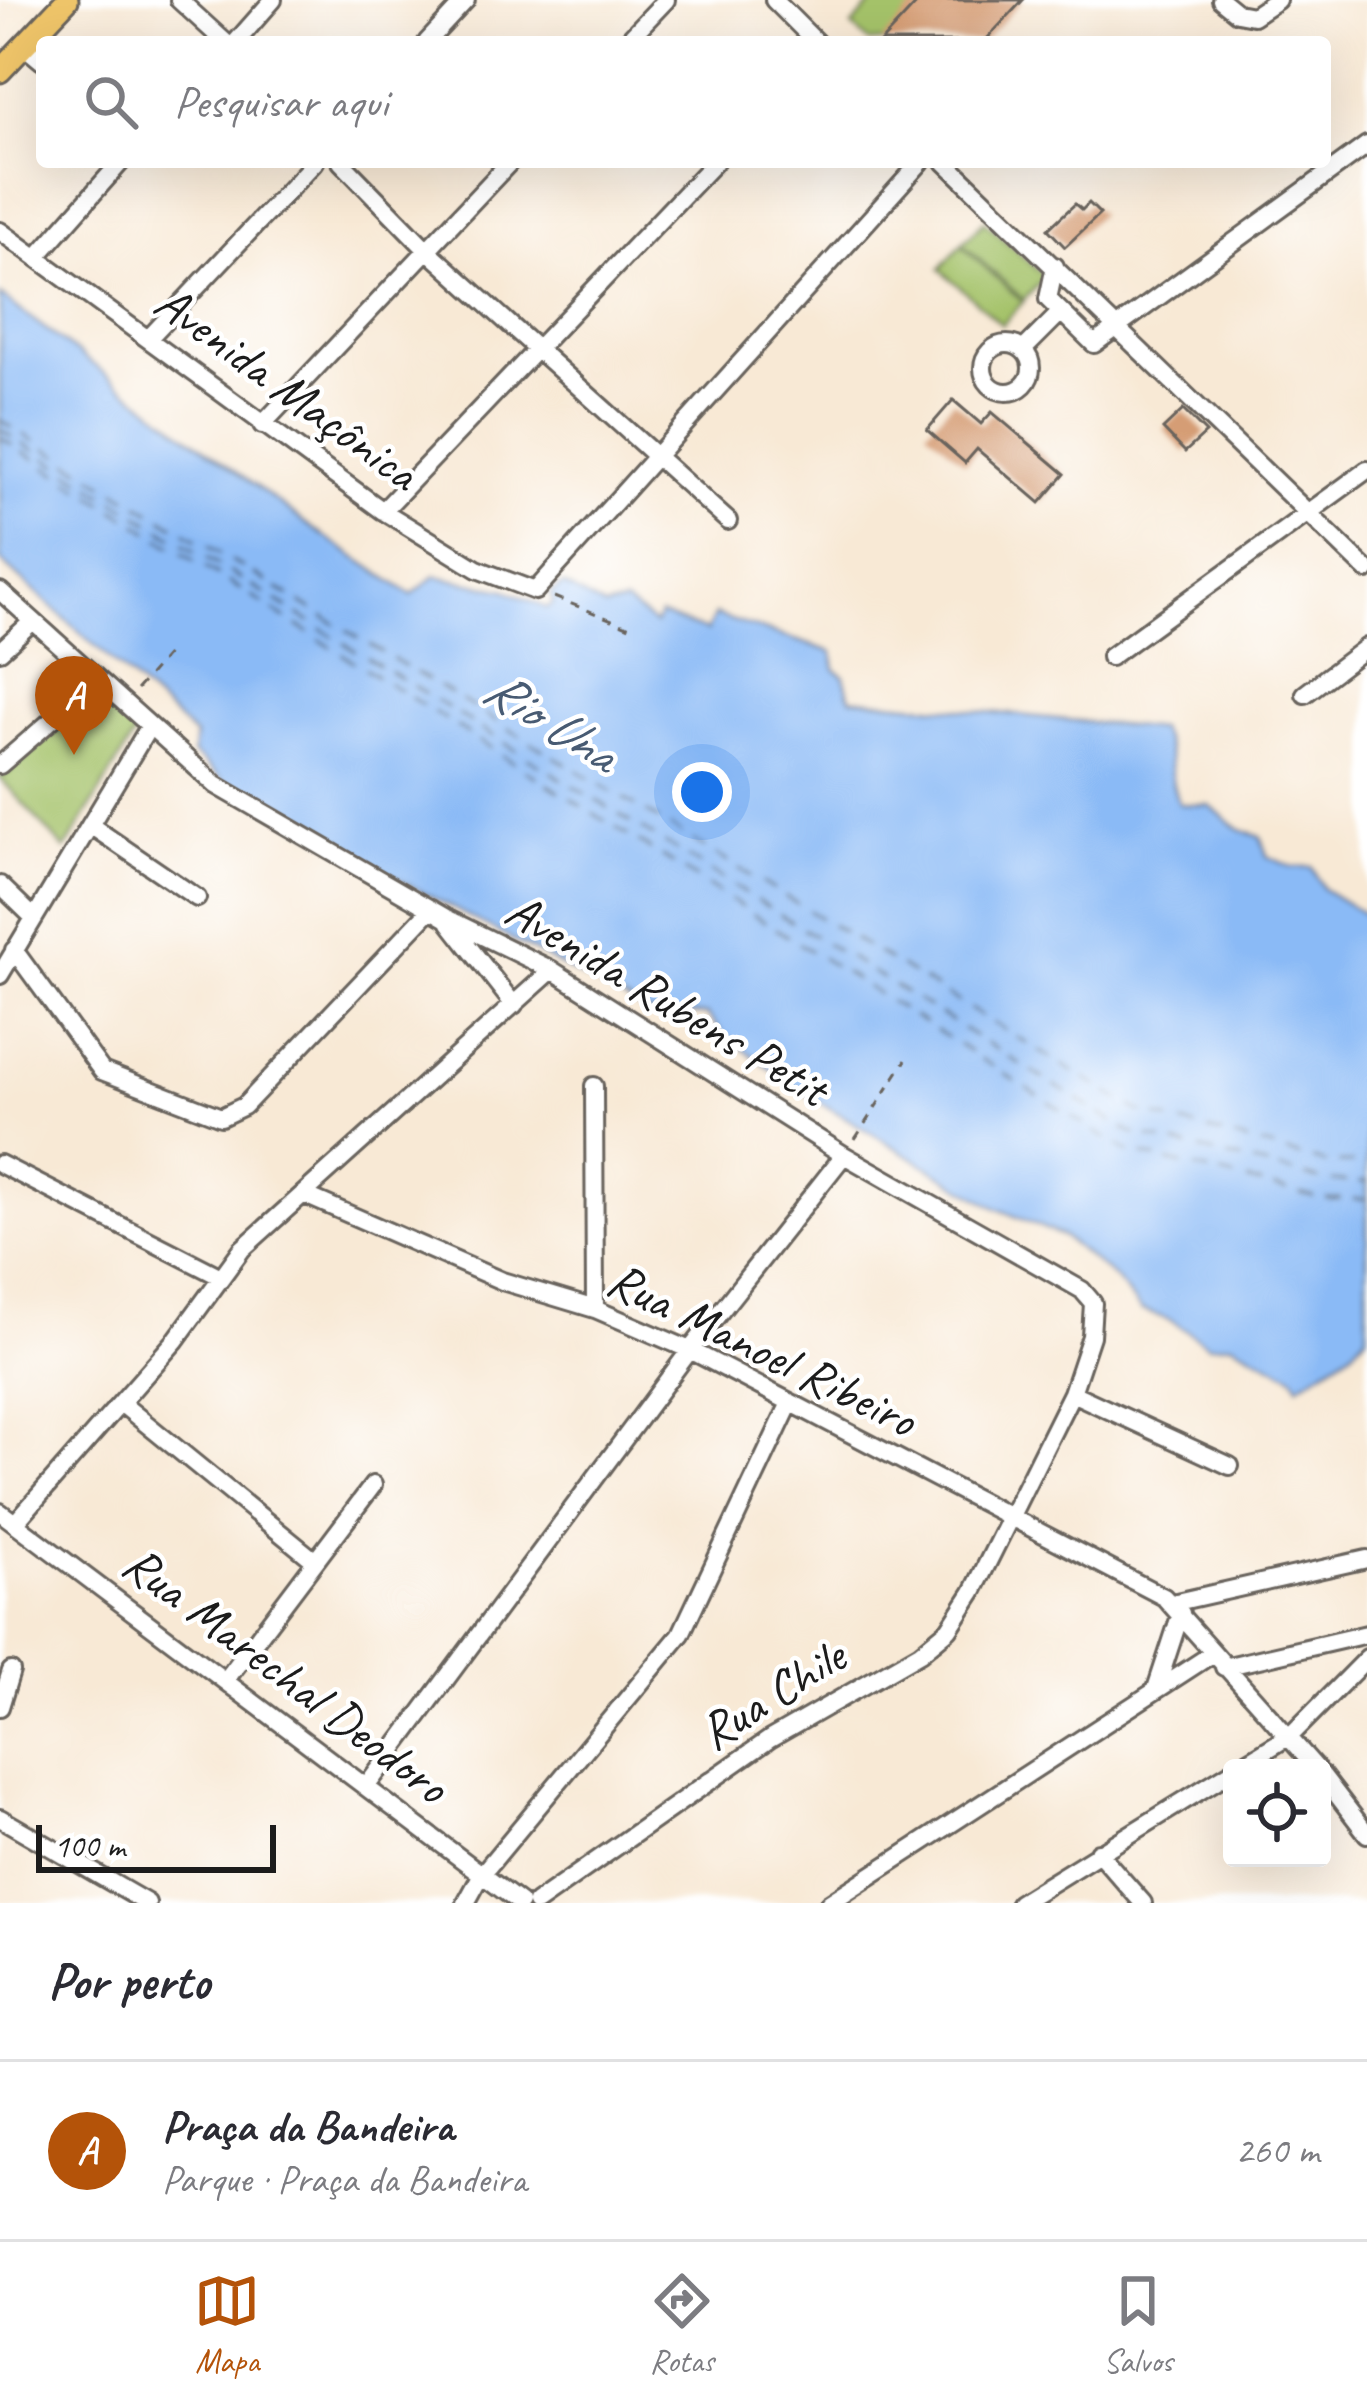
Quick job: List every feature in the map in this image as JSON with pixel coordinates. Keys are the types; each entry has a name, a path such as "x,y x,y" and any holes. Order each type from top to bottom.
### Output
{"main road":[{"path":"0,71 68,0"}],"street":[{"path":"179,0 218,36"},
{"path":"241,36 273,0"},
{"path":"433,36 466,0"},
{"path":"632,36 666,0"},
{"path":"774,0 810,36"},
{"path":"1221,0 1237,13 1270,6"},
{"path":"24,46 36,56"},
{"path":"1055,266 1048,299 1094,344 1364,152"},
{"path":"37,256 116,168"},
{"path":"148,339 310,168"},
{"path":"347,168 427,249 728,521"},
{"path":"262,425 504,168"},
{"path":"383,511 710,168"},
{"path":"535,591 916,168"},
{"path":"951,168 1367,570"},
{"name":"Avenida Maçônica","path":"0,231 383,511 478,569 535,591"},
{"path":"1023,350 1061,312"},
{"path":"1110,657 1367,470"},
{"name":"Avenida Rubens Petit","path":"0,591 216,785 438,914 552,970 844,1155 1082,1290"},
{"path":"0,651 33,620"},
{"path":"1305,694 1367,646"},
{"path":"0,765 98,680"},
{"path":"0,975 149,727"},
{"path":"90,825 197,898"},
{"path":"0,885 32,916"},
{"path":"14,950 102,1070 221,1117 244,1106 438,914"},
{"name":"Avenida Rubens Petit","path":"438,914 514,1005"},
{"path":"7,1517 122,1404 219,1276 552,970"},
{"path":"594,1086 595,1309"},
{"path":"365,1787 690,1350 844,1155"},
{"path":"0,1164 219,1276"},
{"name":"Rua Manoel Ribeiro","path":"305,1195 502,1281 595,1309 690,1350 1176,1608"},
{"name":"Rua Chile","path":"536,1903 770,1739 938,1640 974,1592 1072,1393 1094,1318 1093,1303 1082,1290"},
{"path":"1072,1393 1230,1466"},
{"path":"466,1903 482,1874 681,1634 790,1403"},
{"path":"122,1404 315,1561"},
{"path":"225,1681 373,1485"},
{"name":"Rua Marechal Deodoro","path":"7,1517 520,1903"},
{"path":"1176,1608 1367,1559"},
{"path":"1176,1608 1309,1759"},
{"path":"1155,1690 1176,1608"},
{"path":"829,1903 1155,1690 1218,1660 1367,1634"},
{"path":"1251,1759 1291,1735 1367,1658"},
{"path":"0,1707 11,1671"},
{"path":"1019,1903 1223,1776"},
{"path":"1331,1787 1367,1834"},
{"path":"0,1818 147,1903"},
{"path":"1098,1852 1142,1903"}],"path":[{"path":"535,591 630,627"},
{"path":"124,704 170,651"},
{"path":"844,1155 906,1060"}],"green space":[{"path":"876,0 923,0 891,36 863,36 852,26"},
{"path":"984,221 1045,277 1024,300 962,244"},
{"path":"961,245 1023,302 1002,325 940,269"},
{"path":"97,695 136,732 65,850 0,778"}],"water":[{"name":"Rio Una","path":"0,295 309,526 412,595 435,576 506,590 547,608 553,604 551,593 563,585 605,608 625,603 655,624 660,615 707,631 715,615 833,652 835,669 844,676 850,698 1158,729 1180,804 1209,805 1240,830 1261,837 1267,856 1292,867 1312,867 1323,889 1367,916 1367,1334 1352,1351 1299,1385 1294,1376 1232,1343 1209,1345 1170,1320 1141,1310 1114,1277 1062,1236 998,1209 803,1092 724,1035 707,1015 649,1013 237,793 193,754 195,736 0,560"}],"building":[{"path":"920,0 1023,0 990,36 887,36"},
{"path":"1089,203 1100,214 1065,247 1048,229 1075,204 1082,210"},
{"path":"953,400 981,424 992,412 1065,474 1040,503 977,449 965,463 927,430"},
{"path":"1183,410 1206,433 1185,452 1163,429"}],"ferry route":[{"path":"0,420 1140,1112 1325,1163 1367,1163"},
{"path":"0,429 1131,1133 1327,1181 1367,1182"},
{"path":"0,437 1126,1151 1321,1199 1367,1199"}],"place":[{"name":"Praça da Bandeira","path":"74,755"}]}
